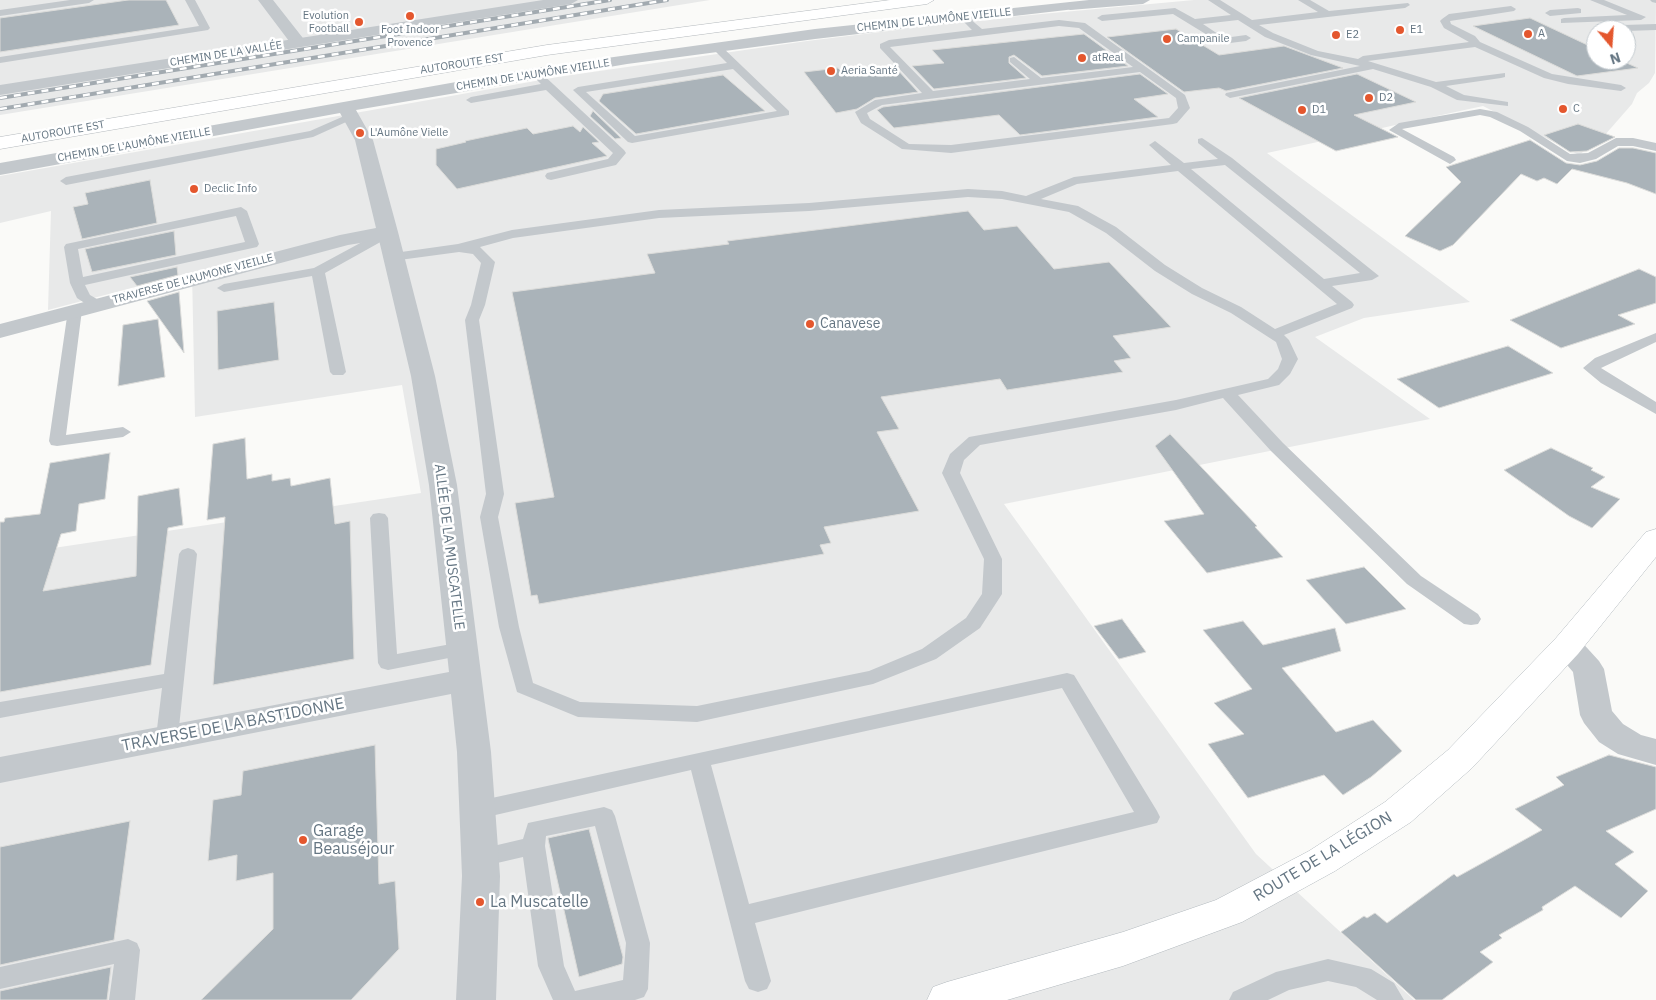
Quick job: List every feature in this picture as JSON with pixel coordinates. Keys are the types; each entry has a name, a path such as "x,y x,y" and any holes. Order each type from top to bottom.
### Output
{"main road":[{"name":"AUTOROUTE EST","path":"446,51 644,21 807,0"},
{"name":"AUTOROUTE EST","path":"0,143 547,50 809,14 927,0"},
{"name":"ROUTE DE LA LÉGION","path":"948,1000 1122,949 1229,911 1322,861 1398,812 1453,764 1567,646 1656,538"}],"street":[{"path":"265,0 298,42"},
{"name":"CHEMIN DE LA VALLÉE","path":"0,90 571,0"},
{"name":"CHEMIN DE L'AUMÔNE VIEILLE","path":"0,169 348,111 535,73 716,47 963,16 1143,0"},
{"name":"ALLÉE DE LA MUSCATELLE","path":"348,111 364,140 427,394 443,486 474,752 478,810 482,876 476,1000"},
{"name":"TRAVERSE DE L'AUMONE VIEILLE","path":"0,331 347,239 390,245"},
{"path":"1567,646 1588,669 1596,715 1611,733 1630,745 1656,752"},
{"name":"TRAVERSE DE LA BASTIDONNE","path":"0,770 167,738 464,664"}],"lane":[{"path":"0,13 89,0"},
{"path":"0,60 204,28 190,0"},
{"path":"1213,0 1269,35 1315,53 1375,66 1435,85 1462,98 1504,104"},
{"path":"1303,0 1328,14"},
{"path":"1595,0 1656,22"},
{"path":"1250,23 1405,5"},
{"path":"1476,44 1471,38 1447,26 1445,21 1449,17 1511,9"},
{"path":"1550,13 1621,10"},
{"path":"1102,18 1175,11 1222,41 1246,38"},
{"path":"963,16 980,32"},
{"path":"1193,22 1240,16"},
{"path":"1564,21 1641,17"},
{"path":"930,95 884,46 888,43 1059,23 1082,25 1181,97 1184,108 1173,121 951,149 906,147 865,121 861,112 879,102 1141,69"},
{"path":"1585,30 1656,27"},
{"path":"1636,37 1656,36"},
{"path":"1351,61 1476,44 1499,52 1548,76 1568,81 1621,88"},
{"path":"716,47 735,65 785,113 632,140 578,90 735,65"},
{"path":"1014,60 1039,82"},
{"path":"1230,95 1375,66"},
{"path":"535,73 620,153 612,162 551,176"},
{"path":"1435,85 1501,76"},
{"path":"472,100 549,86"},
{"path":"66,181 313,134 348,111"},
{"path":"1450,160 1395,130 1399,126 1448,116 1480,112 1493,114 1524,129 1536,139 1567,157 1580,159 1592,156 1616,142 1633,142 1656,147"},
{"path":"1202,141 1372,276 1322,283"},
{"path":"1155,145 1347,305 1274,334"},
{"path":"1030,199 1074,181 1228,161"},
{"path":"224,288 318,271 390,245 477,250 488,262 478,305 472,320 496,494 489,517 511,636 524,687 578,709 697,714 873,677 929,654 973,623 992,594 994,559 951,473 956,458 962,452 975,442 1167,407 1273,382 1285,371 1290,359 1282,340 1274,334 1236,310 1197,291 1160,268 1111,230 1073,209 1030,199 968,193 809,206 659,214 512,234 459,248"},
{"path":"77,283 252,244 241,211 71,248 77,283 84,298 97,305"},
{"path":"318,271 338,372"},
{"path":"75,310 57,441 123,432"},
{"path":"1656,337 1600,361 1591,368 1606,380 1656,409"},
{"path":"1227,393 1277,447 1414,580 1471,619"},
{"path":"379,518 388,663 464,664"},
{"path":"167,738 188,554"},
{"path":"0,710 174,679"},
{"path":"478,810 1067,680 1149,817 741,916"},
{"path":"699,760 758,981"},
{"path":"566,1000 551,966 533,846 536,829 604,816 638,943 635,989 580,1000"},
{"path":"480,858 533,846"},
{"path":"0,978 128,950 122,1000"},
{"path":"1242,1000 1285,980 1328,970 1362,977 1385,991 1391,1000"}],"shaded area":[{"path":"0,0 710,0 0,115"},
{"path":"1194,0 1656,0 1655,73 1649,83 1637,93 1632,104 1604,136 1579,155 1483,106 1267,153 1470,302 1364,318 1315,337 1430,419 1004,504 1256,854 1414,1000 0,1000 0,556 421,493 402,385 195,417 192,272 48,310 51,211 0,223 0,176 558,77 807,41 987,19"}],"building":[{"path":"128,0 166,0 179,25 0,52 0,18"},
{"path":"1530,18 1586,44 1586,70 1623,70 1577,76 1473,26"},
{"path":"1176,29 1219,55 1284,46 1343,68 1226,91 1219,88 1184,92 1107,37"},
{"path":"1084,34 1128,66 1042,76 1014,55 1009,57 1009,63 1026,78 934,89 912,66 944,63 932,50"},
{"path":"838,68 844,74 896,68 918,92 875,98 857,109 836,113 804,72"},
{"path":"1140,74 1168,94 1134,99 1158,117 1020,135 999,115 894,128 877,110 883,107"},
{"path":"1357,74 1416,102 1354,115 1398,137 1336,151 1239,98"},
{"path":"723,75 765,111 636,134 599,101 603,94"},
{"path":"593,111 621,138 615,139 590,116"},
{"path":"1578,124 1615,137 1587,151 1570,152 1544,135"},
{"path":"573,126 580,132 583,127 599,142 592,143 607,156 457,189 436,165 436,149 527,128 533,134"},
{"path":"1530,140 1566,163 1580,165 1597,161 1619,148 1633,148 1656,153 1656,194 1627,183 1572,169 1557,184 1544,178 1537,181 1521,174 1453,245 1440,251 1405,236 1461,182 1446,167"},
{"path":"150,180 157,223 82,239 73,207 88,204 85,193"},
{"path":"968,211 984,230 1017,226 1054,269 1109,262 1171,327 1113,336 1131,358 1114,361 1123,372 1007,390 1000,379 881,397 899,429 877,432 919,511 824,527 831,543 820,545 824,554 539,604 537,595 531,596 515,503 554,497 512,292 655,273 647,254 729,244 727,241"},
{"path":"174,231 176,255 92,272 85,249"},
{"path":"177,267 178,275 137,286 130,277"},
{"path":"1639,269 1656,277 1656,303 1618,315 1635,324 1561,348 1510,320"},
{"path":"179,292 184,353 147,301"},
{"path":"274,302 279,360 218,370 217,311"},
{"path":"158,319 165,377 118,386 123,325"},
{"path":"1508,346 1553,373 1439,408 1397,379"},
{"path":"1170,434 1257,526 1255,527 1283,557 1207,573 1164,521 1204,514 1155,446"},
{"path":"245,438 247,479 272,474 272,481 290,478 291,486 330,478 335,524 350,521 354,659 213,685 225,517 207,520 213,444"},
{"path":"1551,448 1593,468 1591,470 1605,477 1591,487 1620,499 1592,528 1569,516 1504,470"},
{"path":"110,453 105,499 79,504 76,531 61,534 43,591 136,576 138,496 179,488 183,525 168,528 151,665 0,692 0,522 4,522 5,518 40,514 50,463"},
{"path":"1364,567 1406,609 1346,624 1306,580"},
{"path":"1122,619 1146,652 1119,659 1094,626"},
{"path":"1243,621 1263,645 1335,628 1341,651 1282,668 1336,732 1373,720 1402,751 1371,777 1343,795 1324,775 1248,798 1208,744 1244,734 1214,703 1252,689 1203,630"},
{"path":"375,745 379,884 395,881 399,949 351,1000 201,1000 273,929 273,873 236,881 237,855 208,861 213,800 241,795 243,771"},
{"path":"1609,755 1656,767 1656,809 1606,831 1634,852 1615,864 1648,891 1621,918 1575,886 1542,907 1543,910 1499,935 1502,938 1480,952 1493,962 1442,1000 1416,1000 1341,932 1364,916 1367,918 1375,913 1387,923 1454,874 1457,877 1542,830 1515,809 1564,785 1556,777"},
{"path":"130,821 114,940 0,965 0,847"},
{"path":"589,829 623,957 622,964 579,977 548,838"},
{"path":"111,967 107,1000 0,1000 0,991"}],"railway":[{"path":"0,98 610,0"},
{"path":"0,109 667,0"}],"place":[{"name":"Foot Indoor Provence","path":"410,16"},
{"name":"Evolution Football","path":"359,22"},
{"name":"E1","path":"1400,30"},
{"name":"A","path":"1528,34"},
{"name":"E2","path":"1336,35"},
{"name":"Campanile","path":"1167,39"},
{"name":"atReal","path":"1082,58"},
{"name":"Aeria Santé","path":"831,71"},
{"name":"D2","path":"1369,98"},
{"name":"C","path":"1563,109"},
{"name":"D1","path":"1302,110"},
{"name":"L'Aumône Vielle","path":"360,133"},
{"name":"Declic Info","path":"194,189"},
{"name":"Canavese","path":"810,324"},
{"name":"Garage Beauséjour","path":"303,840"},
{"name":"La Muscatelle","path":"480,902"}]}
